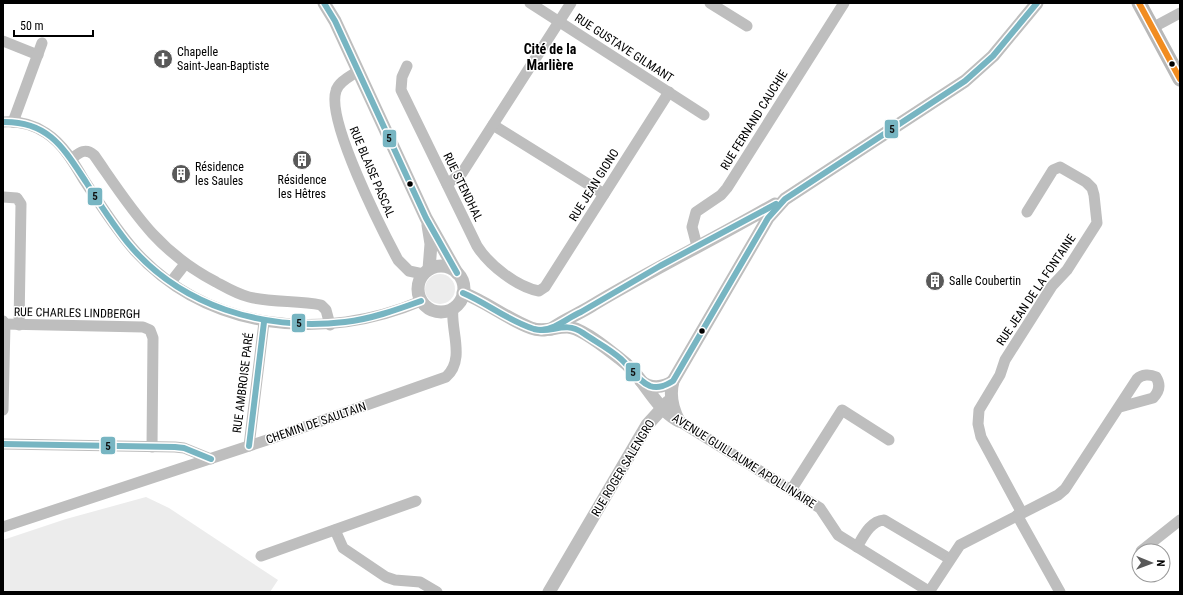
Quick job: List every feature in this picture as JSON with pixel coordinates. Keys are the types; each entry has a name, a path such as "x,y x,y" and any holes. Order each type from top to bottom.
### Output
{"main road":[{"path":"1139,3 1180,60"},
{"path":"1149,3 1156,26 1180,78"}],"street":[{"path":"324,3 335,21 426,218 462,282 463,293 460,300 453,308 446,311 434,311 421,301 418,287 426,272 431,244 426,218"},
{"path":"334,3 335,21"},
{"name":"RUE GUSTAVE GILMANT","path":"530,3 704,115"},
{"path":"447,184 462,173 571,3"},
{"path":"710,3 747,26"},
{"name":"RUE FERNAND CAUCHIE","path":"697,246 692,227 696,212 721,196 727,188 844,3"},
{"path":"463,293 484,302 529,327 539,330 551,329 567,318 582,312 697,246 745,222 785,199 965,81 993,56 1037,3"},
{"path":"1156,26 1180,13"},
{"path":"3,41 38,55"},
{"path":"42,43 8,122 26,124 45,132 58,143 71,159 104,210 132,247 146,262 171,282 195,297 222,309 264,322 300,326 330,325 384,315 421,301"},
{"name":"RUE STENDHAL","path":"407,66 402,77 401,90 474,240 489,263 505,275 534,290 542,291"},
{"name":"RUE BLAISE PASCAL","path":"358,71 341,84 336,91 334,101 339,128 352,162 398,260 406,269 426,272"},
{"name":"RUE JEAN GIONO","path":"542,291 669,92"},
{"path":"493,125 604,194"},
{"path":"71,159 83,151 89,151 94,155 150,232 184,264 228,289 249,297 271,301 321,305 326,310 330,325"},
{"name":"RUE JEAN DE LA FONTAINE","path":"1027,212 1053,170 1060,167 1086,182 1092,188 1097,223 1067,270 1052,286 1007,357 1000,375 979,410 978,424 981,437 1060,592"},
{"path":"3,197 17,198 21,204 19,325"},
{"path":"663,409 668,402 672,387 757,236 770,215 785,199"},
{"path":"745,222 754,227 757,236"},
{"path":"171,282 184,264"},
{"path":"426,272 443,266 457,272"},
{"name":"CHEMIN DE SAULTAIN","path":"3,526 211,459 446,377 452,371 455,357 453,308"},
{"path":"579,331 577,321 582,312"},
{"name":"RUE AMBROISE PARÉ","path":"248,446 264,322"},
{"path":"3,410 4,323"},
{"name":"RUE CHARLES LINDBERGH","path":"4,323 19,325 143,327 150,330 153,338 152,447"},
{"name":"RUE ROGER SALENGRO","path":"549,592 647,425 663,409 623,361 579,331 569,327 551,329"},
{"path":"641,381 646,385 654,387 666,385 672,387"},
{"path":"672,387 672,406 679,421"},
{"path":"930,592 950,559 957,549 964,543 1058,495 1064,489 1120,407"},
{"name":"AVENUE GUILLAUME APOLLINAIRE","path":"663,409 679,421 820,508 835,532 930,592"},
{"path":"791,490 842,410 889,440"},
{"path":"3,444 184,448 211,459"},
{"path":"261,556 416,501"},
{"path":"857,547 870,527 876,522 884,520 950,559"},
{"path":"1151,543 1180,520"},
{"path":"335,530 343,548 386,577 420,582 437,592"}],"shaded area":[{"path":"440,274 451,278 455,289 451,300 440,304 429,300 425,289 429,278"},
{"path":"146,497 169,508 278,580 270,592 3,592 3,540 66,519"}],"transit line":[{"name":"5","path":"324,3 335,21 426,218 457,273"},
{"name":"5","path":"463,293 524,326 540,330 564,327 576,329 617,355 638,378 646,384 656,387 668,384 673,381 768,218 785,199 965,81 993,56 1037,3"},
{"path":"1139,3 1180,79"},
{"name":"5","path":"3,122 32,126 54,139 70,159 116,228 148,264 172,283 198,298 226,310 254,318 315,324 364,319 421,301"},
{"name":"5","path":"541,330 552,328 660,266 776,204"},
{"name":"5","path":"249,446 264,322"},
{"name":"5","path":"3,444 175,447 184,448 211,459"}],"place":[{"name":"Chapelle Saint-Jean-Baptiste","path":"163,59"},
{"name":"Résidence les Hêtres","path":"302,160"},
{"name":"Résidence les Saules","path":"181,174"},
{"name":"Salle Coubertin","path":"935,281"}],"district":[{"name":"Cité de la Marlière","path":"550,58"}]}
